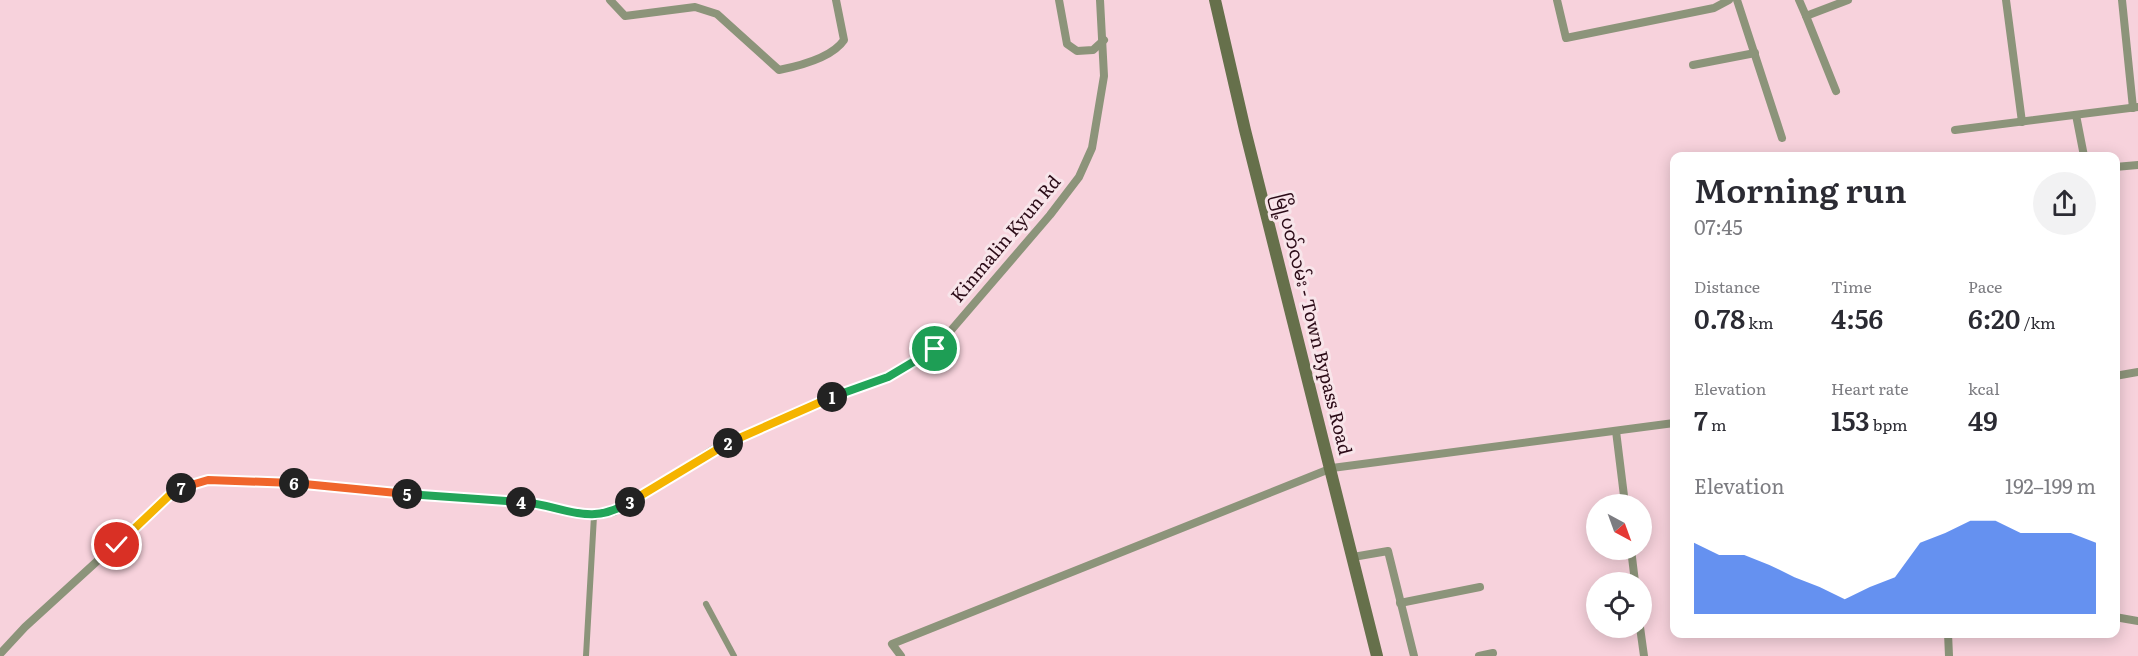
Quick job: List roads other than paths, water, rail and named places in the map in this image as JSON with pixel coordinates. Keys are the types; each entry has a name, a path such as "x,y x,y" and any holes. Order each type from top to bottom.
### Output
{"main road":[{"name":"မြို့ပတ်လမ်း - Town Bypass Road","path":"1215,0 1245,130 1332,468 1377,656"}],"street":[{"path":"610,0 625,16 695,7 717,14 778,70 803,65 840,46 844,40 836,0"},
{"path":"1059,0 1067,44 1077,51 1093,50 1104,40"},
{"name":"Kinmalin Kyun Rd","path":"0,654 25,627 174,491 208,480 306,483 407,494 530,503 594,516 614,512 714,449 825,399 888,377 935,349 1050,215 1079,177 1092,148 1104,76 1104,40 1100,0"},
{"path":"1557,0 1566,38 1714,8 1729,0"},
{"path":"1737,0 1782,138"},
{"path":"1799,0 1836,91"},
{"path":"1806,16 1848,0"},
{"path":"2006,0 2022,122"},
{"path":"1955,130 2135,108 2123,0"},
{"path":"1693,65 1755,53"},
{"path":"2076,115 2083,152"},
{"path":"2120,167 2138,165"},
{"path":"2120,375 2138,372"},
{"path":"901,656 892,644 1332,468 1670,424"},
{"path":"1616,431 1624,494"},
{"path":"586,656 594,516"},
{"path":"1353,557 1388,551 1414,656"},
{"path":"1400,603 1480,587"},
{"path":"706,604 734,656"},
{"path":"2120,618 2138,621"},
{"path":"1642,638 1644,656"},
{"path":"1948,638 1949,656"},
{"path":"1479,656 1493,653"}]}
